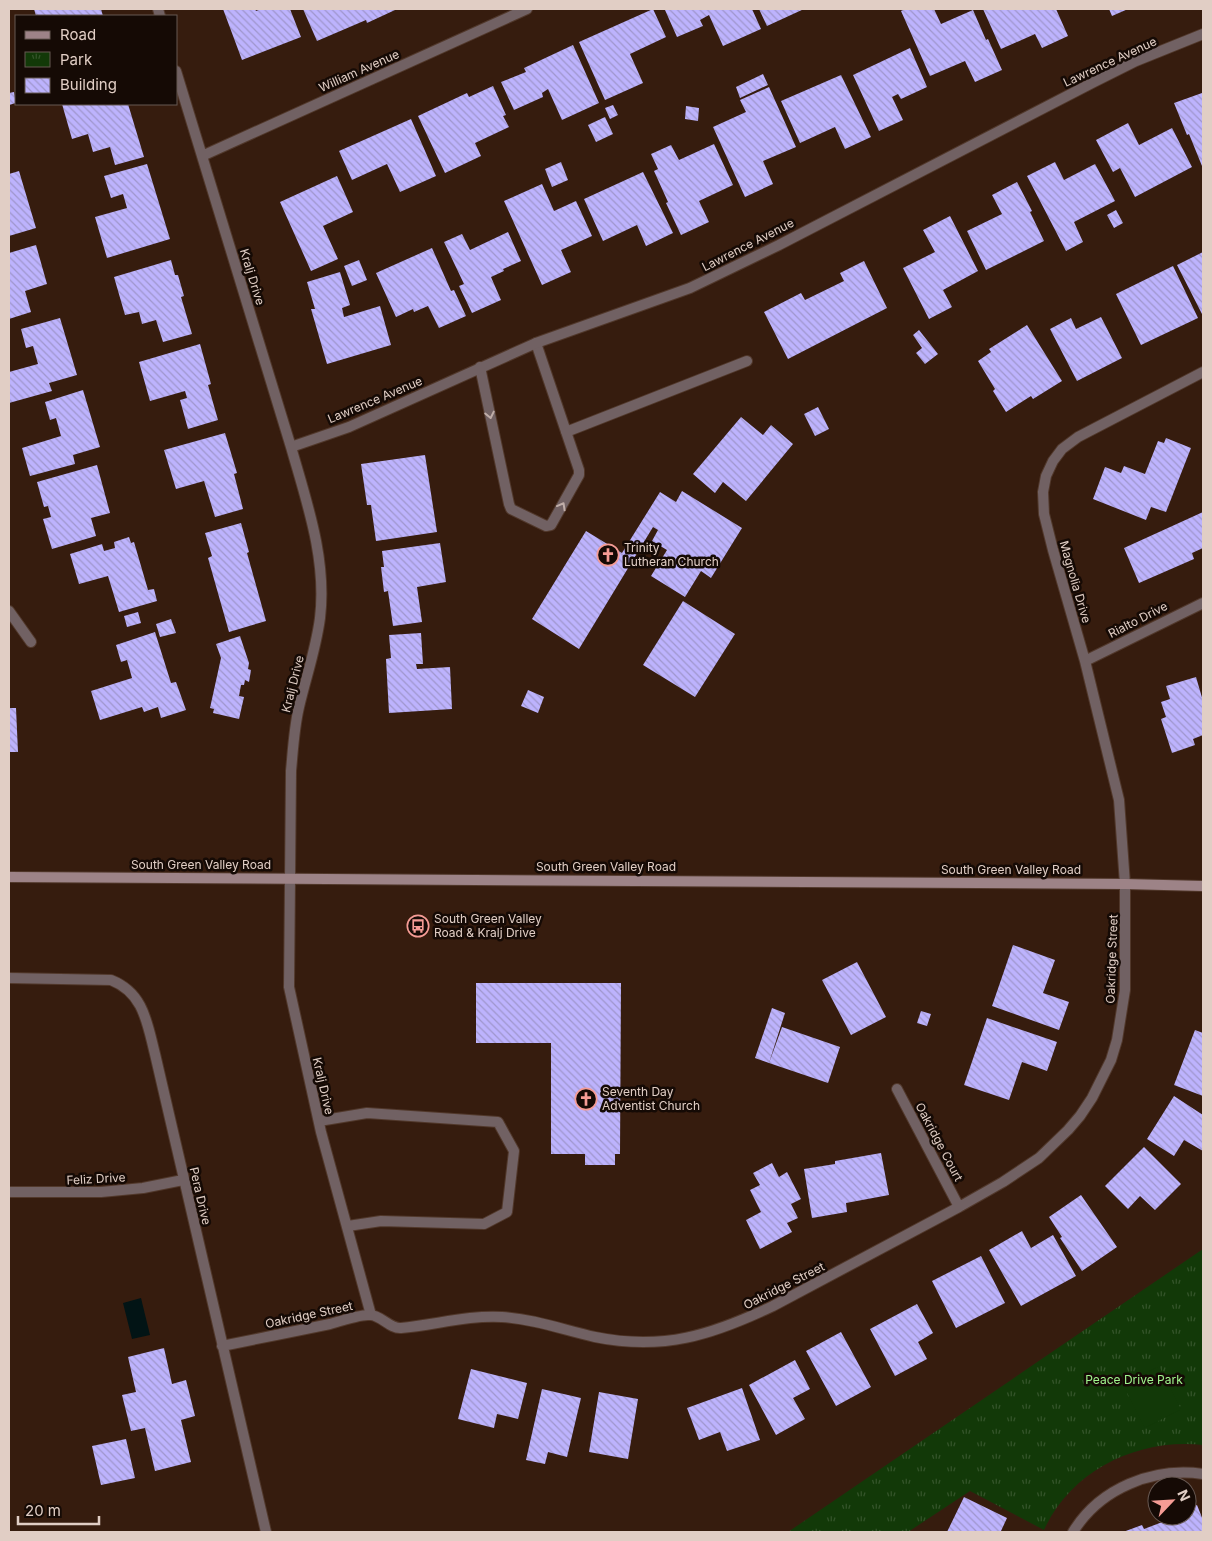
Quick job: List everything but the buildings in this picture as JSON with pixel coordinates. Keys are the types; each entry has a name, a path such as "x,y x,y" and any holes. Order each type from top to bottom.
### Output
{"main road":[{"name":"South Green Valley Road","path":"9,876 1203,886"}],"street":[{"name":"William Avenue","path":"202,156 527,9"},
{"name":"Lawrence Avenue","path":"291,447 349,427 536,343 662,299 707,280 1136,61 1203,34"},
{"name":"Kralj Drive","path":"178,78 291,447 315,537 320,564 322,587 320,616 315,647 298,709 291,771 289,987 318,1121 371,1315"},
{"path":"480,367 511,509 546,526 551,525 579,470 536,343"},
{"path":"566,432 748,361"},
{"name":"Magnolia Drive","path":"1125,884 1119,800 1085,661 1044,514 1043,492 1046,476 1052,461 1062,449 1078,437 1203,372"},
{"name":"Rialto Drive","path":"1085,661 1203,603"},
{"path":"9,611 32,642"},
{"name":"Oakridge Street","path":"222,1346 371,1315 398,1328 465,1318 502,1317 522,1319 595,1337 653,1343 678,1340 720,1329 773,1306 1003,1182 1039,1158 1080,1116 1102,1079 1117,1040 1125,990 1125,884"},
{"name":"Pera Drive","path":"9,978 112,980 123,985 134,995 142,1007 266,1532"},
{"name":"Oakridge Court","path":"898,1089 959,1207"},
{"path":"318,1121 367,1114 498,1122 514,1151 507,1212 484,1224 380,1221 348,1226"},
{"name":"Feliz Drive","path":"9,1192 101,1192 143,1188 183,1180"},
{"path":"1073,1532 1088,1513 1101,1501 1130,1483 1168,1472 1203,1474"}],"green space":[{"name":"Peace Drive Park","path":"1203,1249 1203,1445 1179,1444 1155,1447 1132,1453 1110,1462 1090,1474 1072,1490 1056,1509 1044,1530 970,1491 908,1532 788,1532"},
{"path":"1159,1366 1181,1409 1145,1428 1123,1385"}],"shaded area":[{"path":"141,1298 150,1335 132,1339 123,1303"}],"place":[{"name":"Trinity Lutheran Church","path":"608,555"},
{"name":"South Green Valley Road & Kralj Drive","path":"418,926"},
{"name":"Seventh Day Adventist Church","path":"586,1099"}]}
